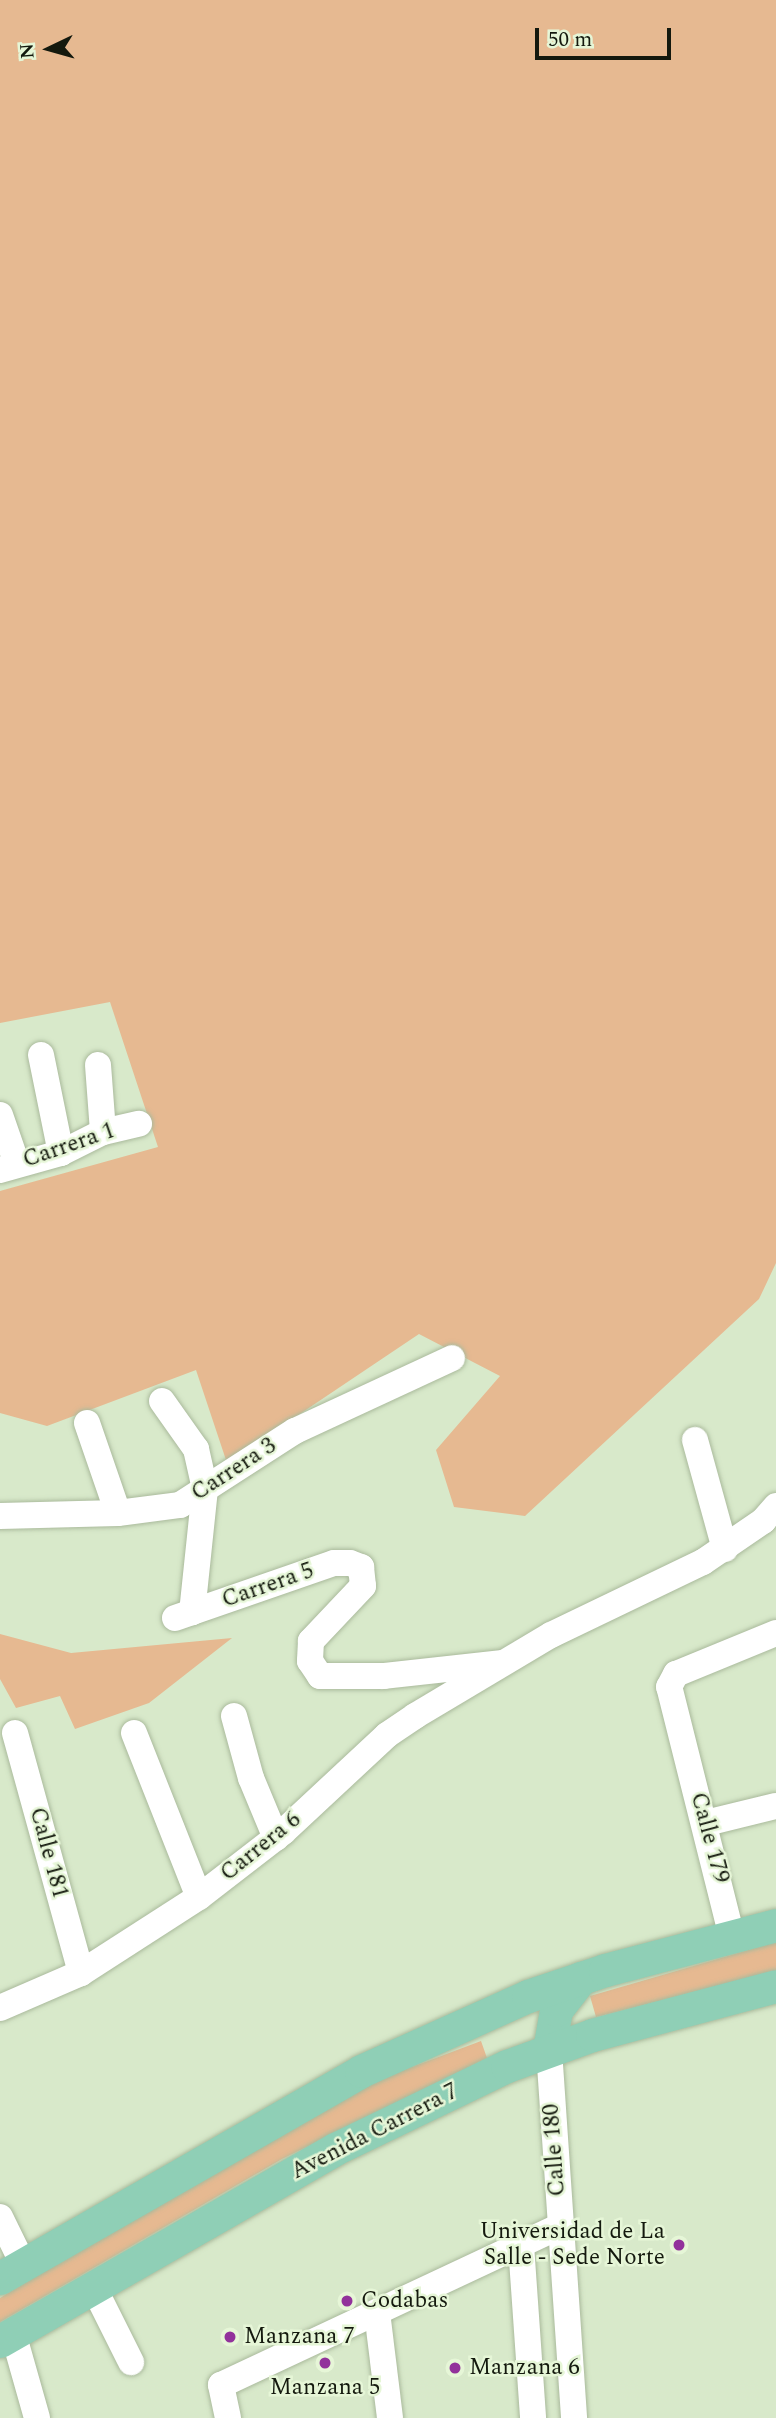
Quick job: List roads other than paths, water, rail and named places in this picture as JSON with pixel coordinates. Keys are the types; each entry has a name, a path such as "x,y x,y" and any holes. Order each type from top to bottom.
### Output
{"main road":[{"path":"12,2271 326,2089 528,1996 580,1978 776,1925"},
{"path":"549,2050 556,2010 580,1978"},
{"name":"Avenida Carrera 7","path":"7,2337 335,2149 549,2050 776,1986"}],"street":[{"path":"41,1055 61,1153"},
{"path":"98,1065 103,1132"},
{"path":"0,1115 9,1167"},
{"name":"Carrera 1","path":"9,1167 61,1153 103,1132 139,1124"},
{"name":"Carrera 3","path":"1,1515 118,1513 180,1504 295,1431 452,1358"},
{"path":"162,1401 196,1448 205,1489"},
{"path":"87,1423 118,1513"},
{"path":"695,1440 725,1549"},
{"name":"Carrera 5","path":"205,1489 184,1615 334,1563 361,1567 363,1586 311,1641 310,1661 320,1676"},
{"name":"Carrera 6","path":"0,2008 81,1973 199,1897 276,1838 387,1735 507,1662 725,1549 776,1506"},
{"name":"Calle 179","path":"732,1937 706,1823 669,1694 676,1674 776,1633"},
{"name":"Carrera 6","path":"320,1676 384,1676 507,1662"},
{"path":"234,1716 251,1778 276,1838"},
{"name":"Calle 181","path":"15,1733 81,1973"},
{"path":"134,1733 199,1897"},
{"path":"706,1823 776,1806"},
{"name":"Calle 180","path":"549,2050 573,2418"},
{"path":"0,2217 12,2271"},
{"path":"228,2418 221,2385 560,2226"},
{"path":"521,2245 533,2418"},
{"path":"94,2288 131,2362"},
{"path":"377,2312 390,2418"},
{"path":"7,2337 37,2418"}],"place":[{"name":"Universidad de La Salle - Sede Norte","path":"679,2245"},
{"name":"Codabas","path":"347,2301"},
{"name":"Manzana 7","path":"230,2337"},
{"name":"Manzana 5","path":"325,2363"},
{"name":"Manzana 6","path":"455,2368"}]}
